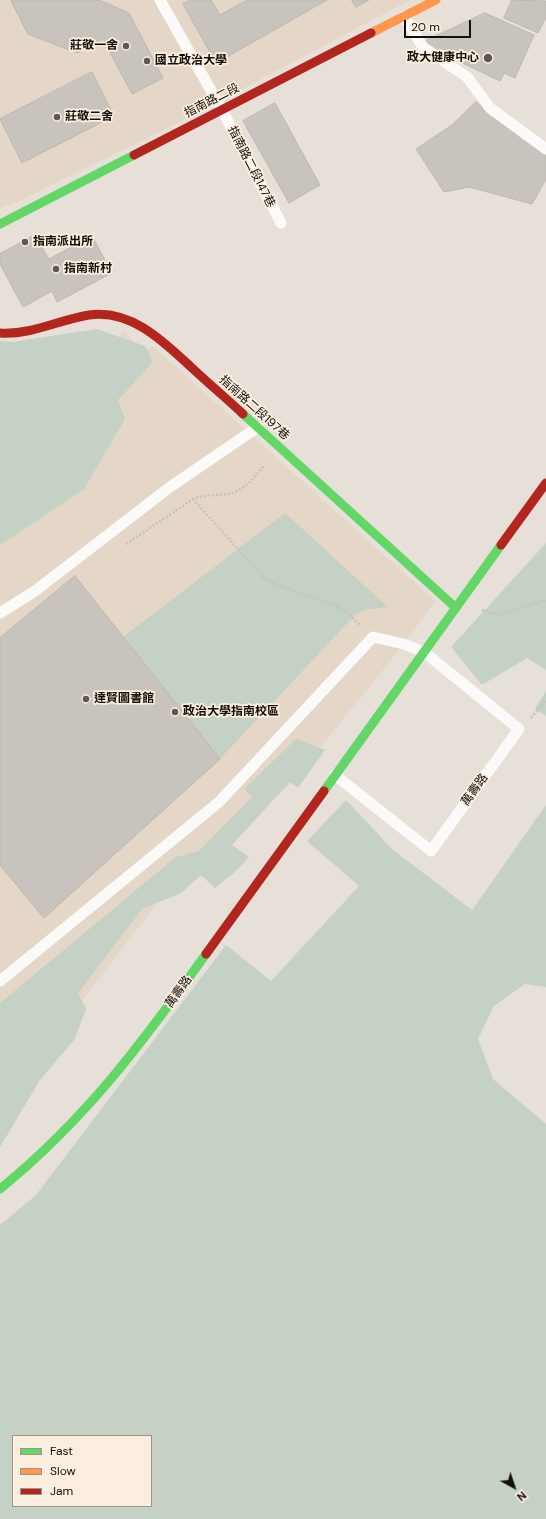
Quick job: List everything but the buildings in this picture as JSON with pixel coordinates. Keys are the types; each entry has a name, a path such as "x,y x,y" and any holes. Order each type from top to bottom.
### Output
{"street":[{"name":"指南路二段","path":"0,224 436,0"},
{"name":"指南路二段197巷","path":"0,333 25,334 89,315 106,315 127,319 142,325 157,336 258,427 456,608"},
{"name":"萬壽路","path":"0,1189 64,1133 115,1077 145,1039 546,484"}],"lane":[{"name":"指南路二段147巷","path":"160,0 222,110 281,223"},
{"path":"404,16 423,47 467,77 490,108 546,149"},
{"path":"0,613 34,591 170,487 258,427"},
{"path":"0,981 219,802 373,637 404,644 424,652 519,729"},
{"name":"萬壽路","path":"335,775 430,851 519,729"}],"path":[{"path":"120,548 199,496 227,494 237,491 247,485 280,448"},
{"path":"193,499 267,581 343,609 373,637"},
{"path":"465,596 480,609 500,614 546,600"},
{"path":"519,729 527,724 546,700"}],"shaded area":[{"name":"國立政治大學","path":"0,0 410,0 178,123 17,202 0,208"},
{"name":"政治大學指南校區","path":"125,331 138,349 154,347 435,601 404,644 294,780 164,894 44,1051 0,1121 0,443 112,345"}],"green space":[{"path":"97,329 145,346 153,362 118,400 125,419 84,489 0,545 0,341 12,342"},
{"path":"285,513 388,607 363,610 354,616 220,759 123,637"},
{"path":"546,543 546,670 527,658 482,685 451,647"},
{"path":"546,691 546,716 535,709"},
{"path":"296,739 325,750 298,788 290,782 232,845 249,857 236,871 215,888 201,875 181,893 142,909 78,993 86,1009 74,1040 40,1080 0,1147 0,1003 176,857 199,851 252,797 244,789"},
{"path":"346,800 393,850 472,910 546,805 546,987 525,984 494,1006 478,1039 493,1079 546,1124 546,1519 0,1519 0,1225 36,1195 226,945 271,981 359,886 307,841"}],"traffic: fast":[{"path":"0,224 134,155"},
{"path":"243,414 456,608"},
{"path":"324,791 501,545"},
{"path":"0,1189 59,1135 111,1079 159,1018 206,954"}],"traffic: slow":[{"path":"371,33 436,0"}],"traffic: jam":[{"path":"134,155 371,33"},
{"path":"0,333 34,330 89,315 104,314 119,317 145,329 169,347 243,414"},
{"path":"501,545 546,483"},
{"path":"206,954 324,791"}],"place":[{"name":"莊敬一舍","path":"126,46"},
{"name":"政大健康中心","path":"488,58"},
{"name":"國立政治大學","path":"147,61"},
{"name":"莊敬二舍","path":"57,117"},
{"name":"指南派出所","path":"25,242"},
{"name":"指南新村","path":"56,269"},
{"name":"達賢圖書館","path":"86,699"},
{"name":"政治大學指南校區","path":"175,712"}]}
